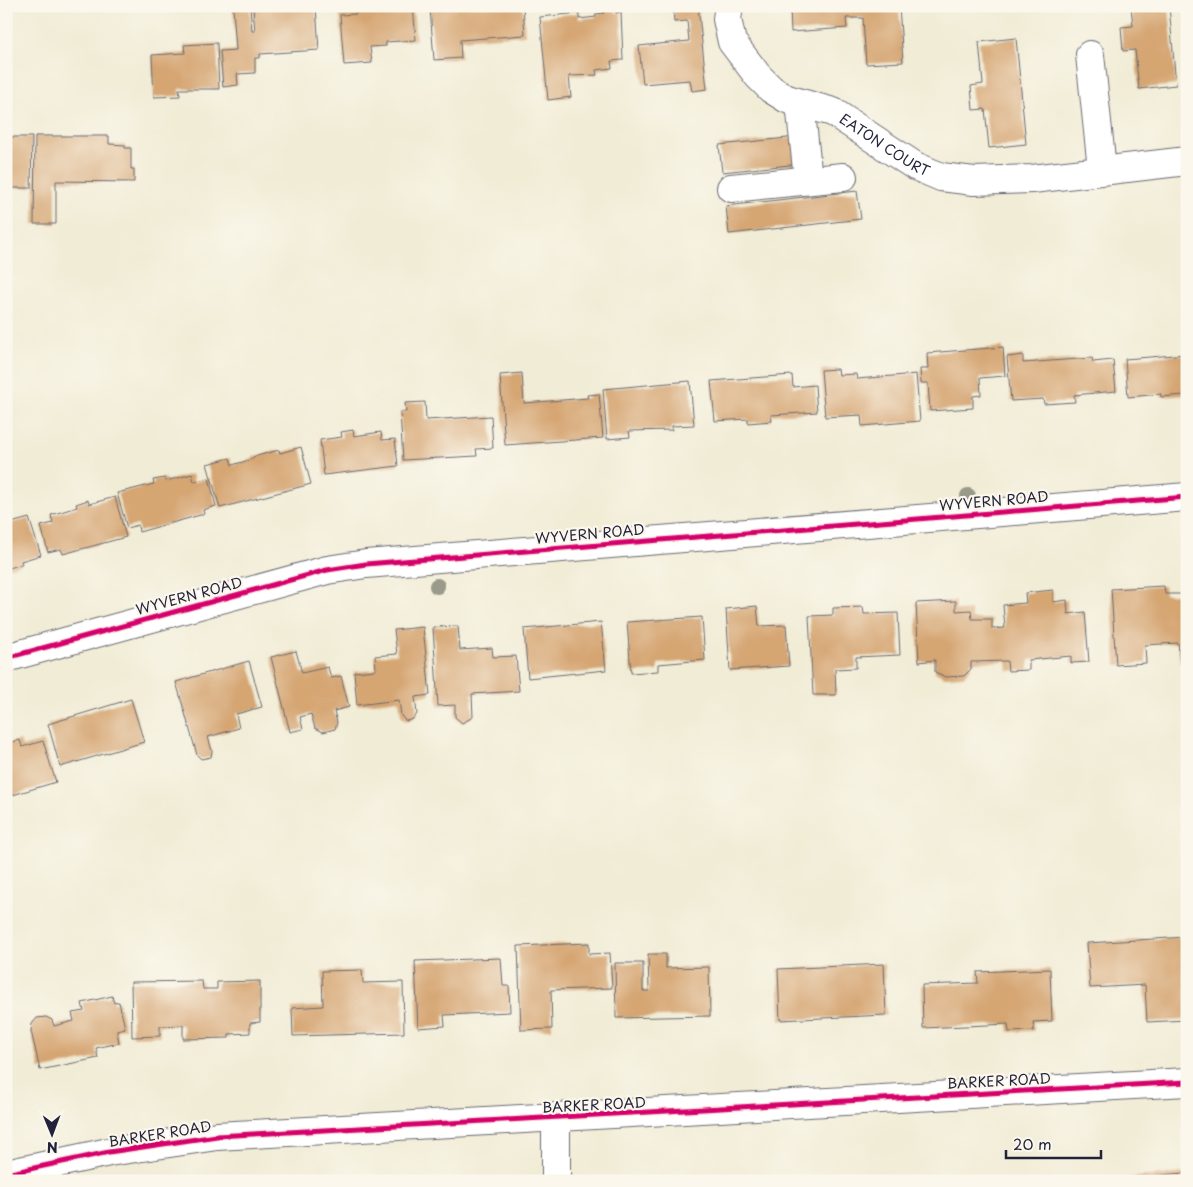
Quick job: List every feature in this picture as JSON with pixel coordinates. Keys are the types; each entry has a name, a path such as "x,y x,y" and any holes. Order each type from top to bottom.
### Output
{"street":[{"name":"EATON COURT","path":"729,6 728,19 732,42 758,76 771,89 800,102 834,112 915,166 941,177 974,181 1032,179 1102,169 1187,161"},
{"path":"1090,55 1102,169"},
{"path":"800,102 808,179"},
{"path":"731,188 843,177"},
{"name":"WYVERN ROAD","path":"6,658 327,570 366,564 1187,497"},
{"name":"BARKER ROAD","path":"6,1174 109,1152 218,1136 1187,1082"},
{"path":"556,1118 556,1181"}],"building":[{"path":"276,6 316,6 319,50 260,54 260,58 255,58 255,73 237,74 238,85 223,87 220,51 236,50 233,8 250,7 252,31 255,31 253,9"},
{"path":"355,6 378,6 378,8 413,6 416,40 386,42 386,46 370,47 372,63 344,65 340,15 356,14"},
{"path":"449,6 523,6 525,35 460,40 461,58 434,60 430,8"},
{"path":"603,6 615,6 616,13 621,12 623,60 611,61 612,68 596,70 597,75 569,76 571,97 548,100 540,17 579,13 579,19 596,17 596,14 604,13"},
{"path":"673,6 698,6 707,89 692,91 690,80 643,84 639,46 689,41 687,21 674,22"},
{"path":"790,6 899,6 903,62 866,64 863,18 846,18 847,28 791,32"},
{"path":"1131,6 1169,6 1176,85 1139,89 1135,50 1123,51 1121,27 1133,26"},
{"path":"1016,38 1026,144 989,148 985,109 973,110 971,86 983,84 979,42"},
{"path":"217,43 219,89 179,89 180,96 154,97 152,55 185,53 184,45"},
{"path":"35,136 109,136 109,144 125,145 125,148 131,148 131,169 134,169 134,182 56,181 56,224 34,224"},
{"path":"6,137 32,137 31,188 10,188 10,170 6,170"},
{"path":"797,137 800,164 722,172 719,145"},
{"path":"857,191 861,219 729,234 726,206"},
{"path":"1003,347 1005,376 980,378 981,395 973,396 973,408 930,411 928,383 921,383 920,369 928,369 927,353"},
{"path":"1187,354 1187,391 1184,391 1184,395 1161,397 1161,394 1128,397 1125,359"},
{"path":"1023,355 1023,363 1092,358 1093,362 1113,360 1116,391 1074,395 1075,402 1044,404 1043,399 1011,401 1007,357"},
{"path":"838,369 839,375 856,374 857,379 916,374 920,421 862,426 861,415 825,417 821,370"},
{"path":"522,373 524,403 588,398 587,395 599,394 603,438 505,445 500,375"},
{"path":"792,375 793,387 815,385 817,412 771,415 772,421 748,423 748,419 715,421 711,381"},
{"path":"690,381 694,425 672,426 672,430 629,431 630,437 607,439 603,389"},
{"path":"425,402 426,420 491,416 493,448 476,449 477,456 403,460 400,412 406,412 405,403"},
{"path":"353,430 354,436 381,432 382,440 395,439 398,466 324,475 320,440 342,437 341,432"},
{"path":"301,447 311,484 220,508 207,464 230,458 232,465 279,450 280,453"},
{"path":"192,474 194,482 209,478 216,506 203,510 204,514 139,532 138,525 127,528 117,493 154,484 153,480 165,478 166,481"},
{"path":"115,497 126,537 63,554 61,549 48,552 41,526 53,523 51,515 77,507 76,504 88,500 89,504"},
{"path":"8,515 11,523 29,518 41,555 21,561 22,564 6,569 6,516"},
{"path":"1164,586 1165,594 1183,594 1183,605 1187,604 1187,665 1180,662 1178,643 1145,645 1146,663 1116,665 1111,589"},
{"path":"1053,590 1053,602 1067,600 1068,614 1085,612 1089,662 1071,663 1071,656 1029,660 1029,670 1008,671 1007,661 971,662 971,669 964,676 945,677 935,672 935,660 919,662 916,603 956,601 956,611 971,610 972,619 992,619 992,629 1005,628 1003,605 1026,603 1025,593"},
{"path":"757,606 759,626 786,625 789,666 730,670 726,609"},
{"path":"863,607 864,614 898,613 900,655 856,657 856,668 835,669 836,695 813,695 809,616 833,615 833,608"},
{"path":"702,617 705,660 658,664 658,671 631,673 627,622"},
{"path":"601,622 606,670 528,678 524,629"},
{"path":"458,626 460,650 492,648 493,657 516,656 519,691 472,694 473,717 462,723 455,717 455,705 438,706 433,627"},
{"path":"423,627 430,695 415,697 417,714 413,719 406,721 401,716 399,700 357,705 354,672 376,670 375,656 397,654 394,630"},
{"path":"296,651 302,673 328,667 331,678 341,676 349,707 334,711 337,722 335,729 323,732 315,728 311,714 300,717 303,729 290,732 271,657"},
{"path":"249,661 262,707 236,714 239,728 208,737 212,751 211,757 201,759 197,755 176,682"},
{"path":"131,699 144,742 60,767 48,724"},
{"path":"20,740 22,747 43,741 56,782 6,797 6,744"},
{"path":"1187,937 1187,1020 1147,1022 1145,985 1090,988 1087,943"},
{"path":"589,943 589,954 610,953 612,988 551,990 552,1029 521,1030 518,946"},
{"path":"648,954 666,954 666,968 709,967 710,1016 616,1018 615,963 643,963 643,991 649,991"},
{"path":"501,958 503,986 509,986 510,1012 444,1015 445,1026 418,1028 415,961"},
{"path":"884,964 886,1015 780,1020 778,969"},
{"path":"1050,969 1052,1021 1033,1022 1034,1031 1009,1032 1008,1024 923,1028 922,985 978,983 977,972"},
{"path":"362,970 363,983 403,982 404,1033 293,1036 292,1008 323,1006 322,971"},
{"path":"202,981 203,989 217,989 217,982 260,981 260,1022 250,1023 250,1033 229,1034 229,1038 183,1039 183,1025 160,1026 160,1036 132,1037 131,982"},
{"path":"112,996 114,1003 119,1002 125,1028 117,1030 119,1043 96,1048 98,1058 40,1070 31,1031 32,1024 37,1018 46,1017 52,1020 54,1026 74,1021 72,1013 84,1011 82,1003"},
{"path":"1185,1173 1185,1181 1114,1181 1113,1179"}],"cycle path":[{"path":"6,658 327,570 366,564 1187,497"},
{"path":"6,1174 109,1152 217,1136 1187,1082"}]}
